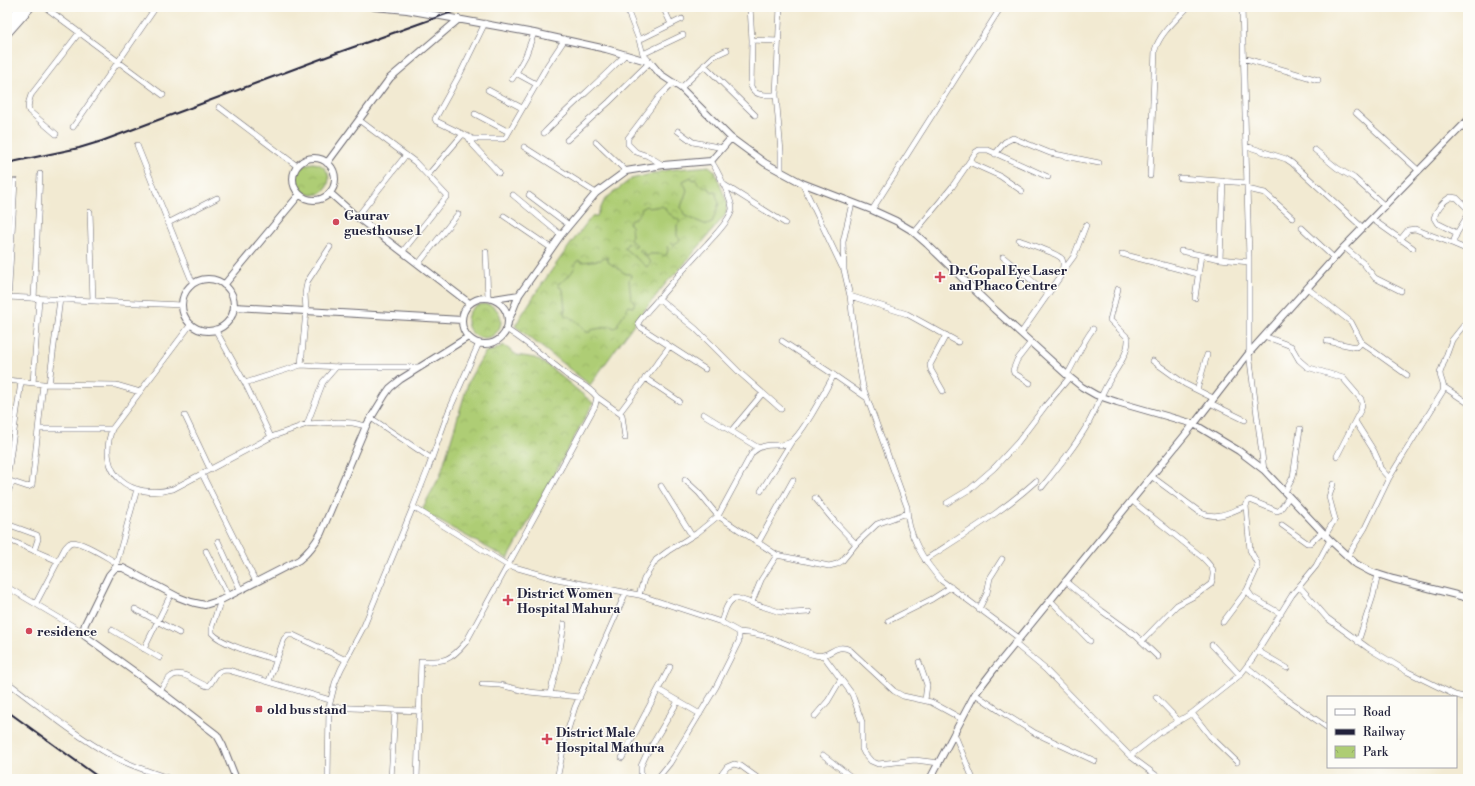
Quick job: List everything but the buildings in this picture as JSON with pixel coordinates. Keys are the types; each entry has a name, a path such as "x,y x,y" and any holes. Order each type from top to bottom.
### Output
{"highway":[{"path":"7,23 20,7"},
{"path":"7,33 30,7"}],"street":[{"path":"45,7 163,95"},
{"path":"73,127 156,7"},
{"path":"374,7 408,8 565,39 650,62"},
{"path":"626,7 639,40 642,54 660,74 681,88 731,138 747,151 802,184 896,220 927,244 1021,333 1082,387 1101,397 1194,424 1239,451 1264,470 1326,536 1356,564 1378,574 1399,581 1468,598"},
{"path":"663,7 670,24"},
{"path":"750,7 752,40 750,81 752,90 757,94 776,95"},
{"path":"780,7 776,95 781,152 781,172"},
{"path":"872,210 1001,7"},
{"path":"1150,176 1155,50 1157,42 1163,34 1188,7"},
{"path":"1242,7 1249,262 1249,353 1264,470"},
{"path":"328,163 390,78 459,19"},
{"path":"639,40 682,19"},
{"path":"484,23 461,72 435,117 436,121 473,139 503,139 506,137 536,84 565,39"},
{"path":"56,134 29,110 29,100 31,95 79,33"},
{"path":"512,79 526,55 534,33"},
{"path":"642,54 683,35"},
{"path":"752,40 779,41"},
{"path":"681,88 714,56 727,50"},
{"path":"544,133 567,108 625,55"},
{"path":"1243,58 1318,80"},
{"path":"567,140 650,62"},
{"path":"704,65 755,115"},
{"path":"516,73 536,84"},
{"path":"663,165 648,156 636,152 628,144 628,138 659,97 674,82"},
{"path":"488,90 522,108"},
{"path":"219,107 297,166"},
{"path":"1356,113 1419,171"},
{"path":"475,114 509,132"},
{"path":"359,120 406,155 428,175 447,196 403,251"},
{"path":"930,779 975,694 1065,581 1194,424 1249,353 1344,247 1468,120"},
{"path":"678,131 694,142 723,148"},
{"path":"466,135 473,145 499,173"},
{"path":"428,175 466,135"},
{"path":"519,295 481,298 469,304 465,309 462,320 464,331 468,337 479,343 490,344 503,336 519,295 551,248 596,193 626,171 663,165 711,161 731,138"},
{"path":"995,154 1005,142 1013,138 1050,153 1100,163"},
{"path":"596,142 626,171"},
{"path":"137,145 193,284"},
{"path":"1246,146 1286,159 1292,163 1363,228"},
{"path":"524,147 596,193"},
{"path":"914,233 952,187 979,150 988,150 1048,177"},
{"path":"1316,150 1354,178 1385,206"},
{"path":"358,217 406,155"},
{"path":"308,158 315,158 328,163 332,168 335,181 330,193 318,200 305,199 299,195 293,184 292,178 297,166 308,158"},
{"path":"705,369 669,347 640,327 638,323 658,298 728,219 732,210 731,200 722,184 717,168 711,161"},
{"path":"969,162 1000,176 1022,191"},
{"path":"33,383 40,174"},
{"path":"1180,178 1247,183"},
{"path":"7,320 15,181"},
{"path":"1220,258 1223,181"},
{"path":"722,184 786,223"},
{"path":"802,184 844,270"},
{"path":"1247,189 1265,193 1293,218"},
{"path":"330,193 358,217 419,263 469,304"},
{"path":"224,285 299,195"},
{"path":"513,195 561,235"},
{"path":"529,195 569,225"},
{"path":"1457,233 1437,223 1434,218 1435,214 1445,200 1451,197 1457,198 1468,209"},
{"path":"168,223 217,198"},
{"path":"852,203 843,242 844,270 850,296 856,347 863,387 907,507 907,513 914,540 932,570 950,587 1017,641 1130,756 1152,777 1161,779"},
{"path":"90,212 93,301"},
{"path":"419,263 458,214"},
{"path":"1454,244 1457,233 1468,215"},
{"path":"504,216 551,248"},
{"path":"1372,219 1413,248"},
{"path":"1021,333 1074,256 1086,225"},
{"path":"1302,228 1334,258"},
{"path":"1400,240 1408,230 1415,229 1468,250"},
{"path":"1018,240 1060,256 1063,263 1062,272"},
{"path":"301,365 307,282 330,247"},
{"path":"1344,247 1363,263 1375,278 1401,291"},
{"path":"1181,251 1249,262"},
{"path":"486,252 491,298"},
{"path":"1122,254 1198,274"},
{"path":"1195,298 1200,255"},
{"path":"1003,257 1048,294"},
{"path":"209,279 217,281 230,291 234,307 231,316 226,323 216,329 202,330 191,324 183,314 182,305 183,297 187,289 193,284 201,280 209,279"},
{"path":"1307,288 1351,322 1362,344 1408,375"},
{"path":"1042,487 1071,450 1089,421 1124,356 1128,338 1110,320 1118,289"},
{"path":"850,296 906,314 958,342"},
{"path":"8,297 182,305"},
{"path":"491,298 505,308 508,322"},
{"path":"658,298 696,329 762,394 781,409"},
{"path":"9,481 28,487 32,484 39,429 60,299"},
{"path":"234,307 462,320"},
{"path":"1347,557 1365,528 1389,478 1443,391 1444,387 1440,374 1449,345 1468,320"},
{"path":"191,324 112,429 108,441 108,454 111,467 122,482 144,491 164,491 174,489 271,437 307,424 339,422 366,426"},
{"path":"216,329 245,383 271,437"},
{"path":"506,329 520,338 567,375 594,392 597,397 620,412 624,419 625,438"},
{"path":"947,503 970,489 994,468 1018,442 1068,376 1093,329"},
{"path":"943,391 931,370 930,365 946,335"},
{"path":"1264,336 1291,346 1299,360 1307,367 1343,378 1361,399 1362,404 1355,421 1337,456"},
{"path":"36,603 65,548 73,542 82,544 116,566 126,569 171,594 198,604 205,605 221,600 299,560 314,545 321,533 366,426 390,388 401,379 468,337"},
{"path":"782,341 868,398"},
{"path":"1327,341 1356,346 1362,344"},
{"path":"1030,383 1014,373 1013,370 1017,360 1031,342"},
{"path":"328,779 329,707 335,683 364,626 432,458 448,412 479,343"},
{"path":"620,412 669,347"},
{"path":"1197,390 1207,355"},
{"path":"1153,361 1211,401 1245,420"},
{"path":"245,383 301,365 336,367 421,367"},
{"path":"307,424 324,382 336,367"},
{"path":"761,492 792,441 805,424 834,375"},
{"path":"645,378 679,401"},
{"path":"7,380 46,384 116,385 140,392"},
{"path":"7,495 21,382"},
{"path":"1444,387 1468,403"},
{"path":"730,431 762,394"},
{"path":"417,779 421,661 444,660 452,658 466,642 595,406 597,397"},
{"path":"703,414 757,447"},
{"path":"185,416 210,469"},
{"path":"371,418 432,458"},
{"path":"1355,421 1376,456 1380,468 1389,478"},
{"path":"39,429 112,429"},
{"path":"1223,622 1247,590 1257,568 1257,563 1250,550 1246,506 1250,500 1277,511 1280,510 1294,476 1300,429"},
{"path":"639,595 644,579 656,560 692,536 718,516 752,453 757,447 786,444 792,441"},
{"path":"202,474 256,582"},
{"path":"1151,476 1205,515 1217,517 1246,506"},
{"path":"685,480 699,493 718,516 777,555 833,566 842,561 856,544 877,524 907,513"},
{"path":"758,543 793,480"},
{"path":"925,560 990,518 1021,495 1036,481"},
{"path":"1130,756 1162,730 1192,713 1240,675 1247,666 1258,651 1292,595 1316,566 1326,536 1335,519 1329,497 1332,484"},
{"path":"661,486 692,536"},
{"path":"83,632 85,624 108,578 116,566 137,489"},
{"path":"815,498 856,544"},
{"path":"1131,500 1202,557 1212,566 1213,570 1211,584 1196,595 1177,605 1142,641"},
{"path":"412,507 507,565 557,579 639,595 721,622 739,632 751,632 765,636 816,655 823,655 838,648 845,648 850,650 894,691 903,696 925,700 936,704 962,719"},
{"path":"7,524 37,535 38,539 34,551"},
{"path":"1282,525 1307,543 1326,536"},
{"path":"7,539 58,561"},
{"path":"218,542 240,589"},
{"path":"206,551 228,596"},
{"path":"752,602 761,580 777,555"},
{"path":"979,609 987,593 990,578 1002,559"},
{"path":"1358,642 1378,574"},
{"path":"1065,581 1094,606 1142,641 1158,657"},
{"path":"1300,586 1327,618 1358,642 1408,672 1455,695 1468,698"},
{"path":"7,587 83,632 87,638 217,735 236,779"},
{"path":"888,621 932,600 950,587"},
{"path":"1247,590 1252,597 1280,614"},
{"path":"557,779 566,736 575,707 626,592"},
{"path":"144,649 171,594"},
{"path":"721,622 730,601 733,598 752,602 780,612 809,612"},
{"path":"221,600 212,626 212,633 237,647 276,660"},
{"path":"1050,600 1090,641"},
{"path":"135,609 179,633"},
{"path":"550,693 557,668 564,624"},
{"path":"112,630 160,658"},
{"path":"657,779 670,763 716,687 739,641 739,632"},
{"path":"269,681 286,636 290,635 346,660"},
{"path":"1212,645 1240,675"},
{"path":"1258,651 1287,668"},
{"path":"823,655 850,689 858,708 863,727 862,749 870,761 878,764 915,760 939,763"},
{"path":"919,662 927,685 925,700"},
{"path":"1247,666 1282,696 1327,727"},
{"path":"622,758 670,668"},
{"path":"160,691 174,674 179,674 206,686 210,684 218,672 222,670 234,671 330,700"},
{"path":"815,716 828,700 841,679"},
{"path":"7,682 84,739 112,756 138,768 172,779"},
{"path":"482,684 500,685 529,692 580,697"},
{"path":"659,690 700,714"},
{"path":"975,694 1035,732 1096,761"},
{"path":"1156,697 1179,721"},
{"path":"641,779 641,766 646,755 678,701"},
{"path":"329,707 420,711"},
{"path":"391,779 395,710"},
{"path":"1192,713 1210,736 1237,762"},
{"path":"954,733 973,779"},
{"path":"823,755 854,779"},
{"path":"718,779 727,767 734,764 741,766 759,779"}],"green space":[{"path":"310,163 316,163 326,170 329,179 328,185 322,192 316,195 310,195 300,188 297,182 297,176 304,166"},
{"path":"709,166 715,171 727,203 726,214 681,268 666,283 633,325 590,385 515,326 571,243 592,216 597,216 605,199 631,179 667,170"},
{"path":"691,177 693,180 696,179 698,184 710,189 712,193 715,192 719,203 712,223 707,225 685,216 681,207 687,190 683,181"},
{"path":"646,206 649,208 661,206 680,222 677,225 677,236 680,239 674,245 671,243 667,247 667,254 664,256 662,254 650,254 648,256 644,254 641,249 639,251 651,262 647,267 624,248 629,242 634,247 637,245 632,242 630,238 632,236 631,226 629,224 631,220 639,214 642,208"},
{"path":"604,257 608,258 608,262 626,274 630,274 632,277 629,280 631,299 635,302 633,307 629,306 618,323 618,326 614,328 611,326 586,332 577,322 568,316 565,316 563,289 559,287 559,283 565,280 576,265 576,262 579,260 582,262 601,260"},
{"path":"481,304 487,304 491,305 498,311 501,321 500,328 494,335 487,338 481,338 477,337 470,331 467,324 467,318 468,314 474,307"},
{"path":"503,345 517,355 535,358 550,367 593,403 508,559 421,511 440,476 469,380 485,352 495,350"}],"railway":[{"path":"7,163 79,148 102,141 334,54 466,7"},
{"path":"7,711 101,779"}],"place":[{"name":"Gaurav guesthouse 1","path":"336,222"},
{"name":"Dr.Gopal Eye Laser and Phaco Centre","path":"940,277"},
{"name":"District Women Hospital Mahura","path":"508,600"},
{"name":"residence","path":"29,631"},
{"name":"old bus stand","path":"259,709"},
{"name":"District Male Hospital Mathura","path":"547,739"}]}
